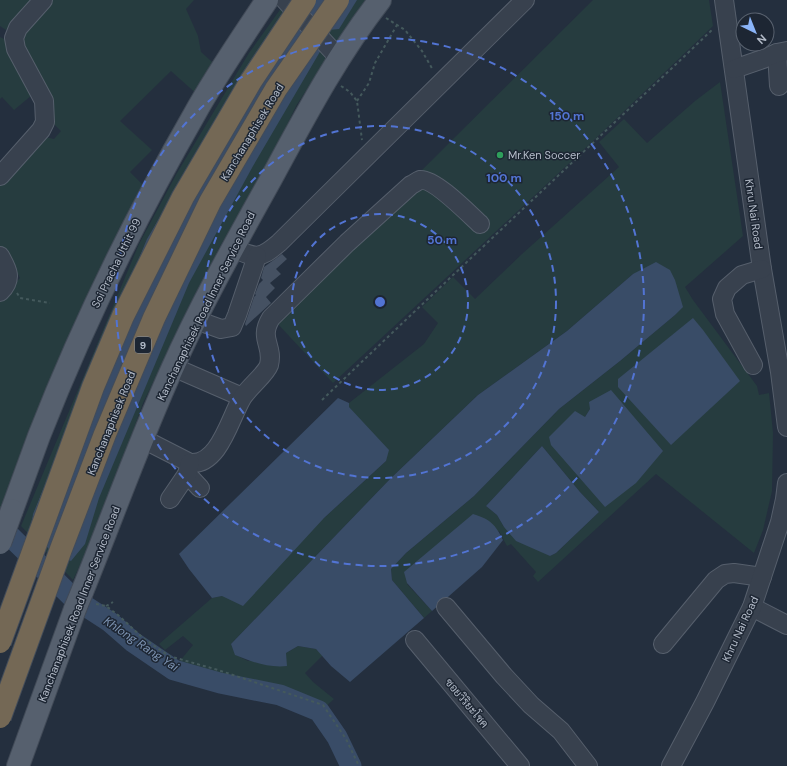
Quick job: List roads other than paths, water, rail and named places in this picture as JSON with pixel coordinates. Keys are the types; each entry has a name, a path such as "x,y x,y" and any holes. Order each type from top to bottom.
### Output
{"highway":[{"path":"0,642 93,387 123,316 183,197 251,81 305,0"},
{"name":"Kanchanaphisek Road","path":"0,716 61,549 103,441 154,318 210,202 276,89 338,0"}],"main road":[{"name":"Soi Pracha Uthit 99","path":"0,544 39,437 67,370 122,250 154,186 195,113 267,0"},
{"name":"Kanchanaphisek Road Inner Service Road","path":"18,766 84,602 143,438 173,368 232,248 306,114 340,59 377,5"}],"street":[{"path":"0,176 41,130 45,122 44,101 7,35 18,28 42,0"},
{"path":"285,0 340,59"},
{"path":"232,248 246,254 257,256 264,255 279,243 525,0"},
{"name":"Khru Nai Road","path":"724,0 762,269 780,372 787,427"},
{"path":"734,69 782,52 779,86"},
{"path":"170,499 189,468 196,463 207,459 217,447 242,397 268,367 270,357 265,332 266,326 271,318 347,243 411,185 419,180 428,181 440,189 480,224"},
{"path":"0,256 8,270 4,287"},
{"path":"196,320 221,329 232,327 257,256"},
{"path":"753,365 725,314 722,299 727,288 742,275 762,269"},
{"path":"173,368 242,397"},
{"path":"143,438 189,468 200,488"},
{"name":"Khru Nai Road","path":"671,766 705,702 752,607 780,522 787,483"},
{"path":"663,644 716,580 725,574 734,573 762,577"},
{"path":"446,607 504,676 531,705 561,731 588,766"},
{"path":"752,607 787,625"},
{"name":"ซอยวิริยะโชค","path":"415,640 520,766"}],"water":[{"path":"297,0 357,0 339,29 329,30 312,18"},
{"path":"282,17 306,29 321,50 253,166 189,283 99,498 85,544 71,561 49,549 31,530 33,514 147,239 249,66"},
{"path":"656,262 670,270 675,280 683,307 620,361 559,409 474,496 406,553 391,569 392,580 424,618 350,682 331,666 316,649 298,646 286,653 287,666 261,664 235,655 231,644 390,479 478,395 567,331 633,274"},
{"path":"693,318 740,381 671,445 618,387 618,379"},
{"path":"611,390 663,451 636,483 605,507 551,445 549,437 575,411 585,417 590,409 589,402"},
{"path":"338,398 349,403 349,407 389,450 386,461 324,518 243,606 222,596 212,598 179,554"},
{"path":"542,446 580,492 599,512 556,553 550,556 516,541 504,527 497,515 486,506"},
{"path":"473,514 488,520 503,540 482,567 432,611 407,583 404,572"}],"waterway":[{"name":"Khlong Rang Yai","path":"0,526 73,598 110,622 133,642 174,670 220,683 280,695 319,711 337,737 351,766"}],"place":[{"name":"Mr.Ken Soccer","path":"500,155"}]}
